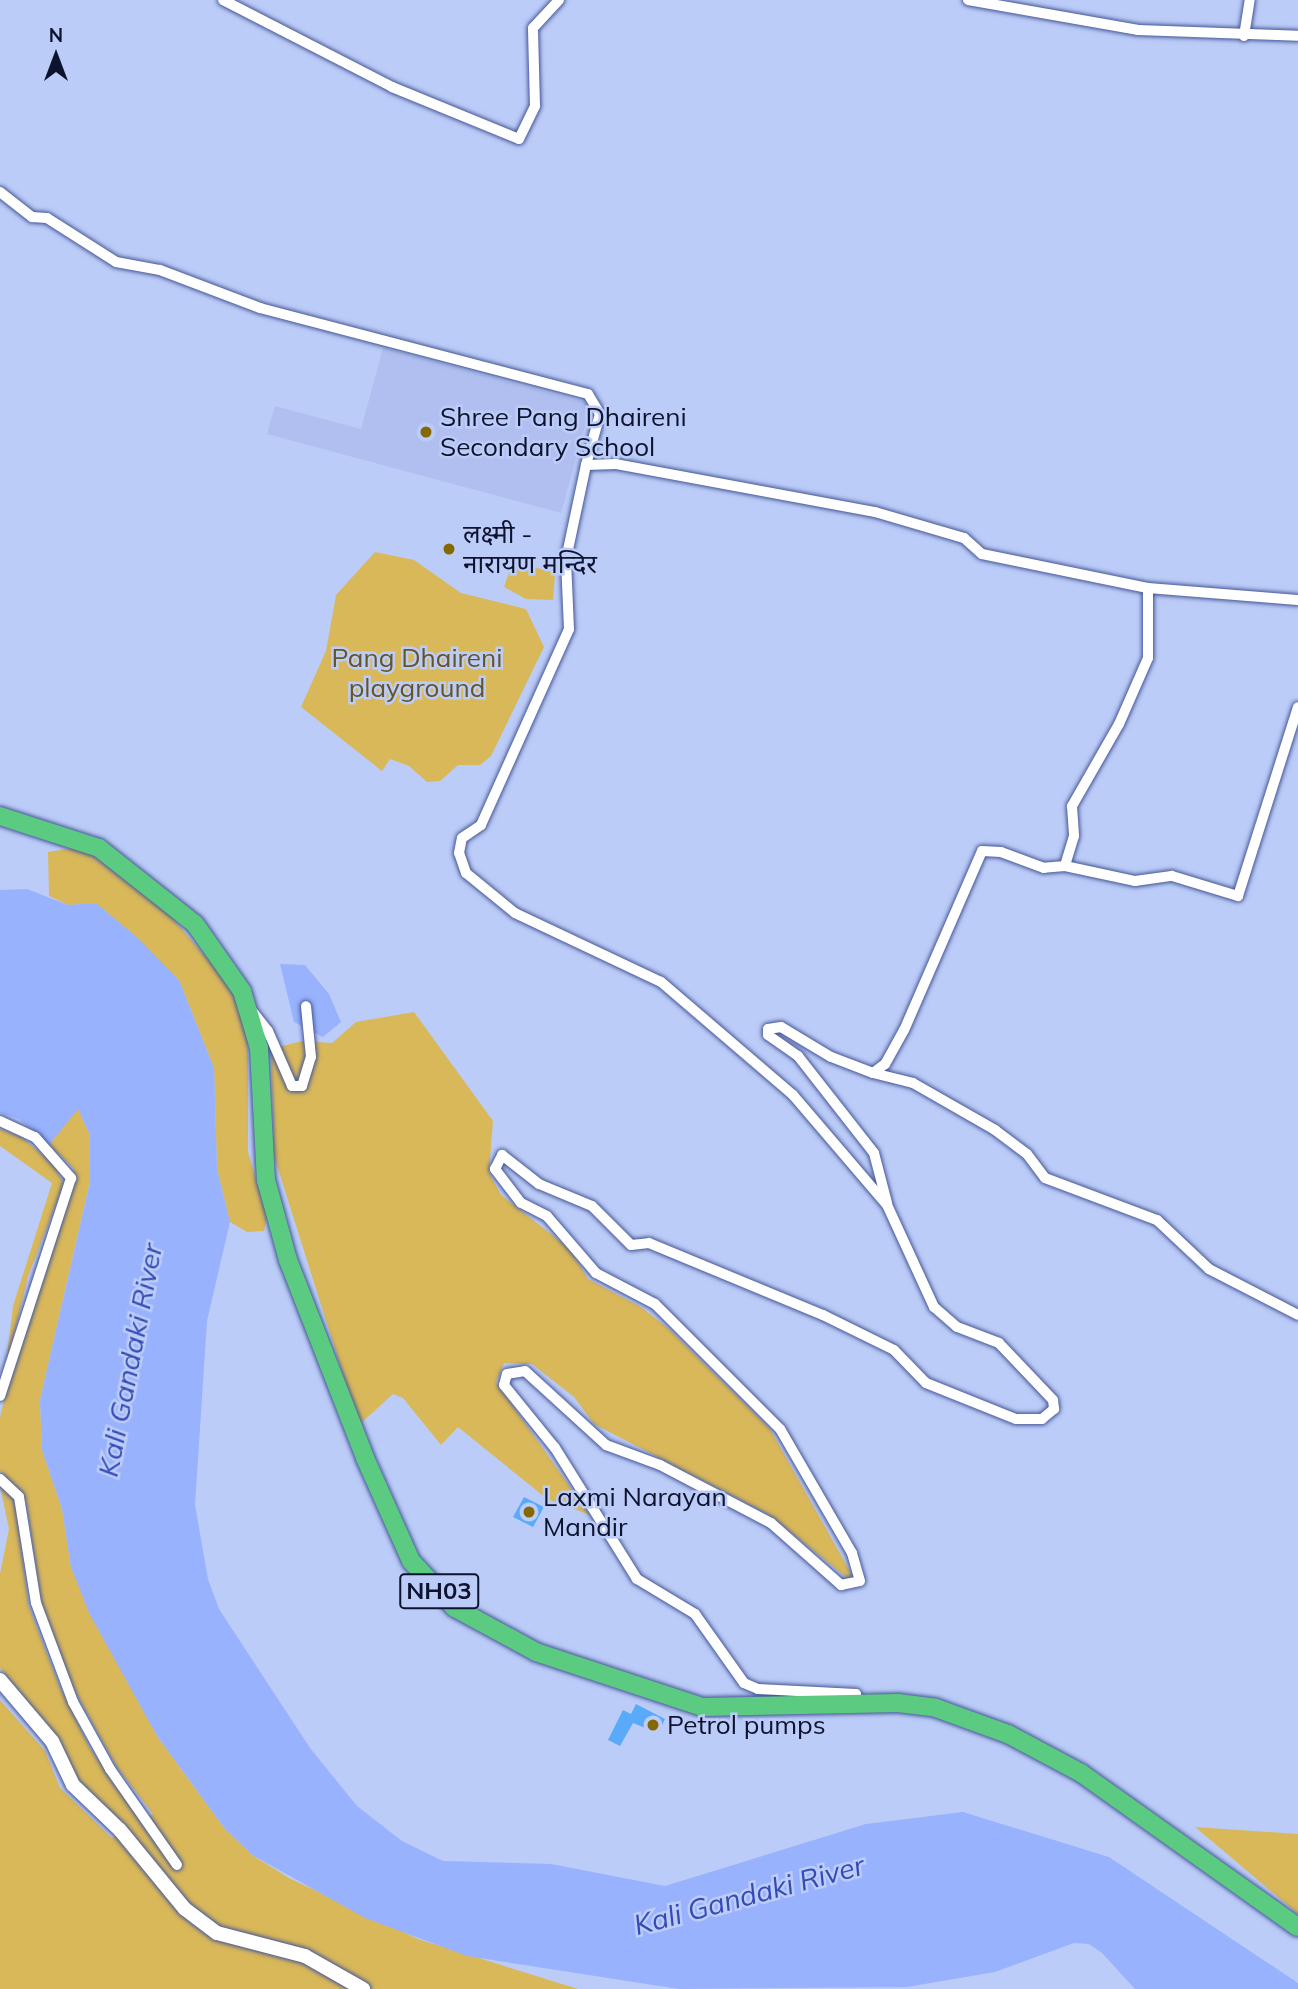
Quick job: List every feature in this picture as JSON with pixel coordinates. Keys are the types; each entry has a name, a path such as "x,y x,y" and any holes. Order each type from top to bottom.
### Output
{"highway":[{"name":"NH03","path":"0,816 99,848 195,924 242,991 259,1048 266,1180 288,1260 411,1561 455,1608 503,1638 665,1698 740,1710 857,1703 936,1708 1008,1734 1081,1773 1298,1927"}],"street":[{"path":"223,0 391,87 519,139 535,106 533,28 559,0"},
{"path":"968,0 1139,30 1298,36"},
{"path":"1244,36 1250,0"},
{"path":"0,192 32,217 47,218 116,262 160,270 260,308 588,394 600,414 566,559 569,629 481,825 462,838 459,853 466,873 516,913 661,982 709,1020 793,1095 887,1205"},
{"path":"586,465 616,464 863,509 964,538 982,554 1148,588 1295,600 1298,589"},
{"path":"1065,866 1074,836 1072,806 1148,658 1148,588"},
{"path":"873,1073 885,1064 904,1030 982,851 1002,852 1044,868 1065,866 1135,881 1172,876 1238,896 1298,707"},
{"path":"242,991 268,1031 292,1086 302,1086 310,1074 306,1006"},
{"path":"857,1703 856,1694 758,1689 744,1683 695,1614 637,1579 584,1491 505,1385 506,1374 525,1371 606,1444 660,1465 771,1523 841,1585 860,1581 852,1553 780,1429 655,1304 596,1273 547,1216 513,1195 496,1163 508,1155 539,1184 592,1206 631,1245 649,1243 885,1346 926,1383 1016,1419 1049,1415 1053,1400 999,1343 957,1328 934,1307 887,1205 874,1153 798,1056 768,1035 768,1029 781,1027 831,1057 873,1073 913,1083 995,1130 1027,1154 1045,1178 1157,1220 1209,1269 1298,1315"},
{"path":"0,1121 35,1137 71,1178 0,1396"},
{"path":"0,1479 19,1497 36,1603 73,1702 110,1769 177,1865"},
{"path":"0,1680 52,1741 73,1784 120,1830 185,1909 217,1933 305,1956 363,1989"}],"shaded area":[{"name":"Shree Pang Dhaireni Secondary School","path":"383,348 591,404 561,513 267,434 275,406 361,429"}],"green space":[{"name":"Pang Dhaireni playground","path":"375,552 414,560 461,593 526,609 544,647 491,756 480,765 458,765 440,781 427,782 409,766 390,759 382,771 301,707 326,651 336,595"},
{"path":"513,561 555,573 553,600 526,599 504,587"},
{"path":"81,847 169,914 230,985 248,1037 248,1152 267,1217 264,1231 247,1232 230,1222 217,1169 214,1068 179,980 96,903 68,905 49,896 48,852"},
{"path":"414,1012 493,1121 489,1173 501,1195 570,1249 588,1279 641,1307 669,1329 770,1429 852,1575 847,1578 771,1516 594,1424 574,1397 532,1364 504,1363 496,1382 590,1515 547,1499 458,1427 441,1445 403,1398 393,1394 359,1425 274,1156 271,1049 302,1041 332,1043 356,1022"},
{"path":"78,1108 90,1135 90,1181 40,1400 42,1450 62,1509 71,1567 157,1736 225,1829 252,1855 289,1878 418,1939 578,1989 0,1989 0,1700 45,1751 60,1788 112,1838 125,1830 78,1784 60,1740 0,1668 0,1574 9,1529 0,1486 15,1500 29,1607 59,1685 90,1748 142,1821 153,1814 116,1766 73,1688 42,1608 26,1501 0,1471 0,1417 8,1383 76,1180 73,1168 49,1145"},
{"path":"0,1129 22,1137 55,1166 64,1184 28,1276 5,1373 13,1306 52,1183 0,1146"},
{"path":"1195,1827 1298,1834 1298,1914"}],"water":[{"name":"Kali Gandaki River","path":"27,889 68,905 96,903 139,939 179,980 214,1068 217,1169 230,1222 207,1321 195,1505 208,1579 219,1609 310,1748 357,1806 402,1841 443,1861 551,1864 665,1886 866,1824 963,1812 1109,1857 1298,1983 1298,1989 1135,1989 1102,1953 1089,1944 1074,1943 995,1972 907,1987 679,1989 467,1956 365,1918 252,1855 225,1829 157,1736 89,1613 71,1567 62,1509 42,1450 40,1400 90,1182 90,1135 78,1109 49,1145 19,1119 0,1113 0,890"},
{"path":"280,964 305,965 329,994 341,1022 323,1037 294,1022"}],"building":[{"name":"Laxmi Narayan Mandir","path":"524,1497 544,1507 533,1527 513,1517"},
{"name":"Petrol pumps","path":"636,1704 665,1719 658,1733 633,1723 620,1746 608,1740 623,1710 631,1714"}],"place":[{"name":"Shree Pang Dhaireni Secondary School","path":"426,432"},
{"name":"लक्ष्मी - नारायण मन्दिर","path":"449,549"},
{"name":"Laxmi Narayan Mandir","path":"529,1512"},
{"name":"Petrol pumps","path":"653,1725"}]}
